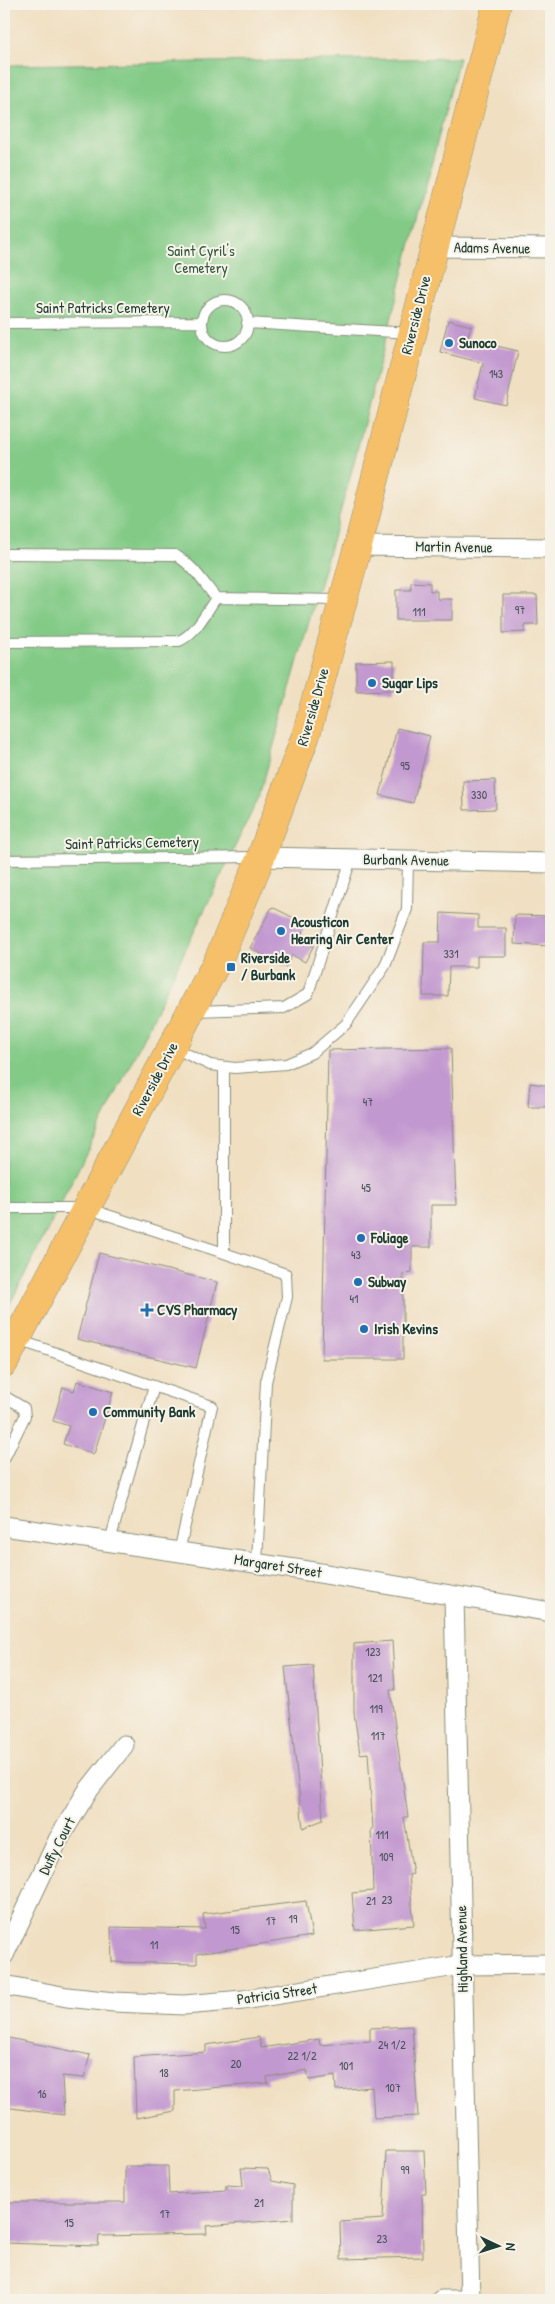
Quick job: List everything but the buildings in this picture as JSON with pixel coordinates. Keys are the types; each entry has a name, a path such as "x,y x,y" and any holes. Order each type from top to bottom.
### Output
{"main road":[{"name":"Riverside Drive","path":"10,1351 219,958 261,857 306,735 358,546 433,247 497,4"}],"street":[{"name":"Adams Avenue","path":"433,247 551,248"},
{"name":"Martin Avenue","path":"358,546 551,548"},
{"name":"Burbank Avenue","path":"261,857 551,863"},
{"name":"Margaret Street","path":"4,1526 256,1563 551,1612"},
{"name":"Highland Avenue","path":"454,1597 470,2300"},
{"name":"Duffy Court","path":"4,1955 58,1840 87,1792 124,1745"},
{"name":"Patricia Street","path":"4,1985 67,1997 114,2002 184,2005 243,2000 462,1965 551,1964"},
{"path":"441,2300 470,2300"}],"lane":[{"path":"229,301 242,309 247,323 243,336 232,345 224,346 211,341 203,329 202,322 208,308 214,303 229,301"},
{"name":"Saint Patricks Cemetery","path":"4,323 202,322"},
{"path":"247,323 411,333"},
{"path":"4,554 175,555 186,561 194,569 216,598"},
{"path":"216,598 343,600"},
{"path":"4,642 179,641 191,633 216,598"},
{"name":"Saint Patricks Cemetery","path":"4,860 261,857"},
{"path":"191,1011 284,1008 308,994 351,859"},
{"path":"171,1047 210,1065 224,1067 286,1064 312,1053 346,1024 385,966 407,909 408,860"},
{"path":"224,1067 224,1253"},
{"path":"4,1208 86,1208 286,1274 287,1297 266,1382 256,1563"},
{"path":"10,1351 154,1386 212,1406 179,1552"},
{"path":"110,1541 154,1386"},
{"path":"4,1396 24,1408 25,1416 4,1459"}],"green space":[{"name":"Saint Cyril's Cemetery","path":"459,58 349,481 259,797 110,1106 4,1316 4,84 11,65"}],"place":[{"name":"Sunoco","path":"449,343"},
{"name":"Sugar Lips","path":"372,683"},
{"name":"Acousticon Hearing Air Center","path":"281,931"},
{"name":"Riverside / Burbank","path":"231,967"},
{"name":"Foliage","path":"361,1238"},
{"name":"Subway","path":"358,1282"},
{"name":"CVS Pharmacy","path":"147,1310"},
{"name":"Irish Kevins","path":"364,1329"},
{"name":"Community Bank","path":"93,1412"}]}
